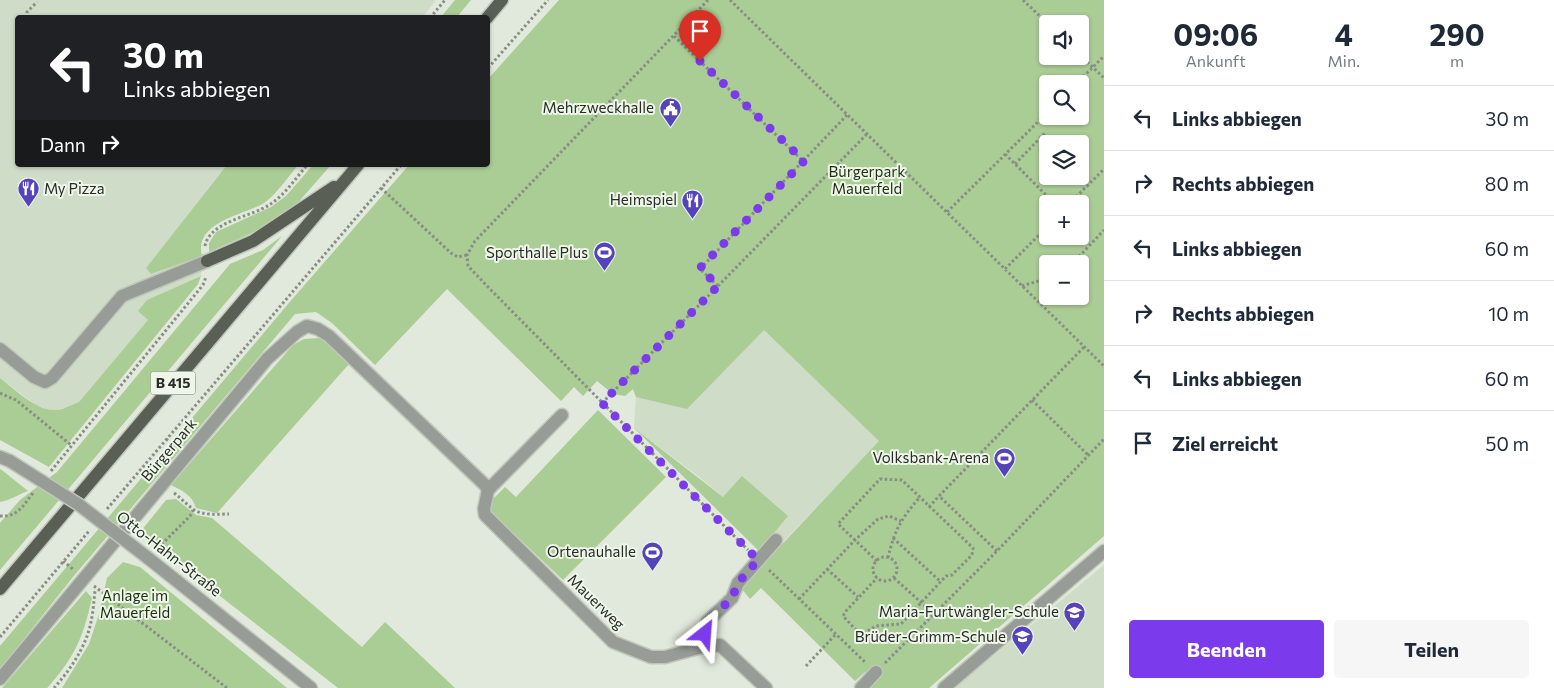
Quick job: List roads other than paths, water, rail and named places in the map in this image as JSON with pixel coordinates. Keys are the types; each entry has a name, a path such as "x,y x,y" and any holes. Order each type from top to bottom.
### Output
{"main road":[{"path":"490,15 502,0"},
{"name":"B 415","path":"0,588 356,167"},
{"path":"207,261 253,241 346,179"}],"street":[{"path":"0,349 34,377 45,382 52,378 122,296 207,261"},
{"name":"Bürgerpark","path":"0,680 267,359 302,328 307,326 318,329 330,336 457,457 488,490"},
{"path":"488,490 562,414"},
{"name":"Otto-Hahn-Straße","path":"5,459 78,504 311,688"},
{"name":"Mauerweg","path":"488,490 484,509 485,515 613,642 650,657 666,657 702,647 720,645 766,688"},
{"path":"702,647 707,622 732,598 738,583 776,540"},
{"path":"944,688 1104,552"},
{"path":"861,688 876,672"}],"place":[{"name":"Mehrzweckhalle","path":"670,127"},
{"name":"My Pizza","path":"28,208"},
{"name":"Heimspiel","path":"693,219"},
{"name":"Sporthalle Plus","path":"604,272"},
{"name":"Volksbank-Arena","path":"1005,477"},
{"name":"Ortenauhalle","path":"652,571"},
{"name":"Maria-Furtwängler-Schule","path":"1075,631"},
{"name":"Brüder-Grimm-Schule","path":"1022,656"}],"park label":[{"name":"Bürgerpark Mauerfeld","path":"867,180"},
{"name":"Anlage im Mauerfeld","path":"135,604"}]}
